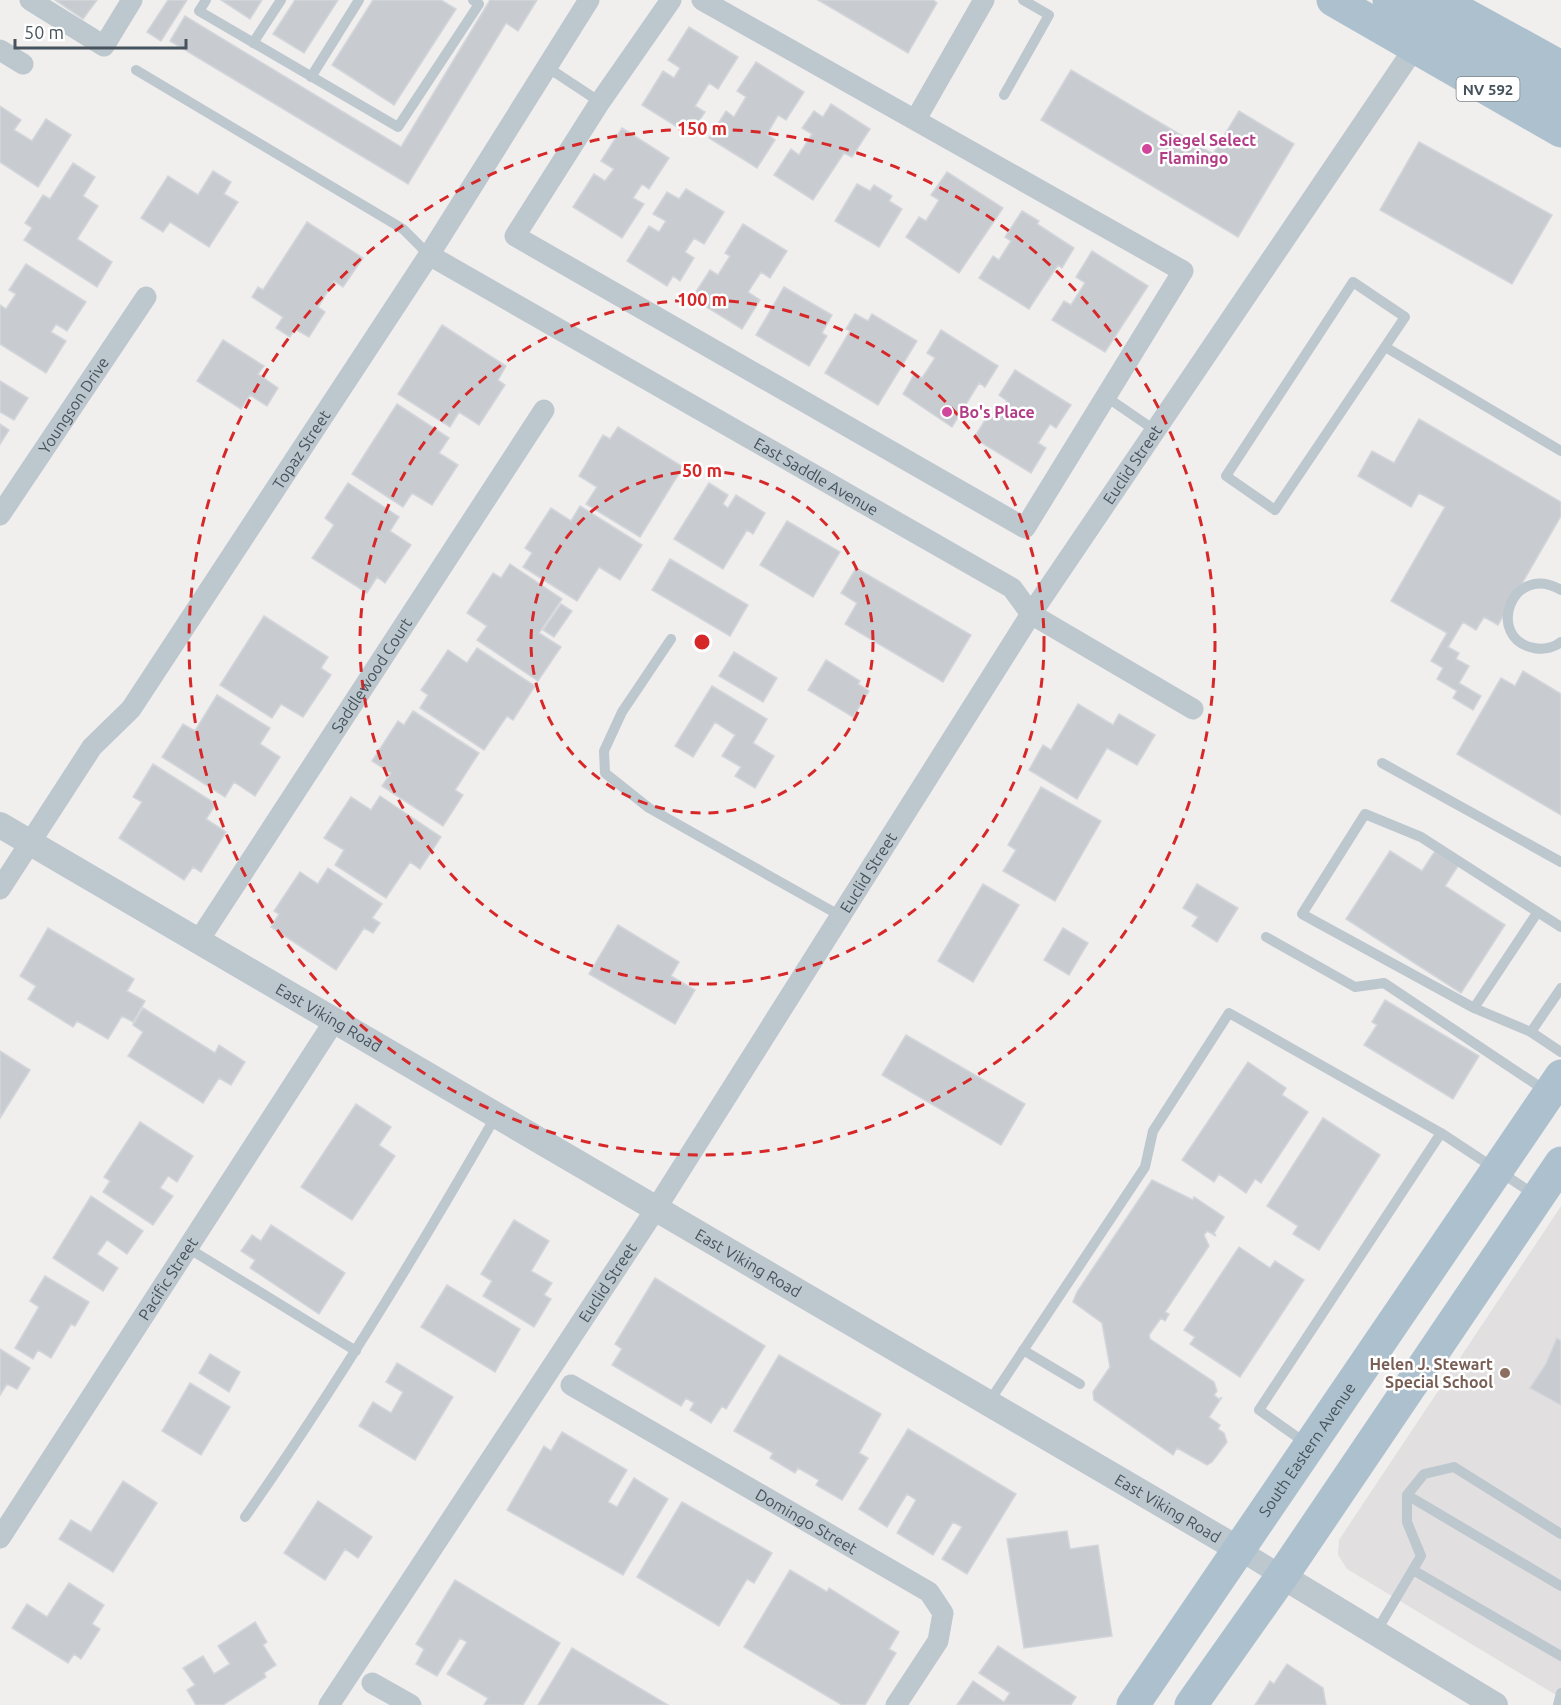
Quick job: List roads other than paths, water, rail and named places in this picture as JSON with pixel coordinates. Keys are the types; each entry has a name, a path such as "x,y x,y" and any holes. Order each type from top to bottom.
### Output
{"main road":[{"name":"NV 592","path":"1333,0 1561,131"},
{"path":"1389,0 1423,16 1461,21 1475,19"},
{"path":"1439,0 1561,67"},
{"path":"1415,47 1422,43 1437,42 1470,46 1561,97"},
{"name":"South Eastern Avenue","path":"1133,1705 1498,1171 1557,1090"},
{"path":"1191,1705 1282,1576 1561,1162"}],"street":[{"path":"30,0 104,46 132,0"},
{"name":"Topaz Street","path":"0,889 92,747 131,709 429,255 589,0"},
{"path":"671,0 600,102 515,236 1025,528 1183,271 702,0"},
{"path":"916,119 984,0"},
{"name":"Euclid Street","path":"329,1705 657,1207 839,915 1031,614 1415,47"},
{"path":"0,50 23,64"},
{"name":"East Saddle Avenue","path":"429,255 1012,588 1031,614 1193,709"},
{"name":"Youngson Drive","path":"0,515 147,297"},
{"name":"Saddlewood Court","path":"199,940 544,410"},
{"name":"East Viking Road","path":"0,825 989,1402 1238,1549 1495,1705"},
{"name":"Pacific Street","path":"0,1538 335,1020"},
{"name":"Domingo Street","path":"572,1384 929,1592 943,1613 938,1641 896,1705"},
{"path":"372,1683 411,1705"}],"lane":[{"path":"206,0 199,11 398,127 479,4 473,0"},
{"path":"253,43 282,0"},
{"path":"310,77 359,0"},
{"path":"1004,95 1049,15 1023,0"},
{"path":"547,67 600,102"},
{"path":"136,70 403,229 429,255"},
{"path":"1353,282 1406,317 1387,348 1275,510 1226,476 1353,282"},
{"path":"1387,348 1561,451"},
{"path":"1105,396 1156,431"},
{"path":"1561,590 1542,583 1522,589 1509,605 1507,615 1513,634 1529,647 1550,648 1561,642"},
{"path":"670,639 622,712 604,751 605,773 649,808 839,915"},
{"path":"1382,763 1561,862"},
{"path":"1561,927 1421,837 1365,814 1302,914 1474,1008 1531,1032 1561,1052"},
{"path":"1474,1008 1537,913"},
{"path":"1266,937 1355,987 1384,983 1557,1090"},
{"path":"1531,1032 1561,988"},
{"path":"989,1402 1145,1167 1153,1131 1229,1013 1441,1133 1538,1197"},
{"path":"245,1517 410,1267 497,1114"},
{"path":"1310,1446 1259,1410 1441,1133"},
{"path":"188,1248 356,1350"},
{"path":"1023,1350 1080,1384"},
{"path":"1376,1632 1421,1556 1407,1522 1407,1495 1424,1473 1454,1467 1561,1534"},
{"path":"1407,1495 1561,1586"},
{"path":"1413,1570 1561,1656"},
{"path":"1558,1705 1561,1693"}],"place":[{"name":"Siegel Select Flamingo","path":"1147,149"},
{"name":"Bo's Place","path":"947,412"},
{"name":"Helen J. Stewart Special School","path":"1505,1373"}]}
